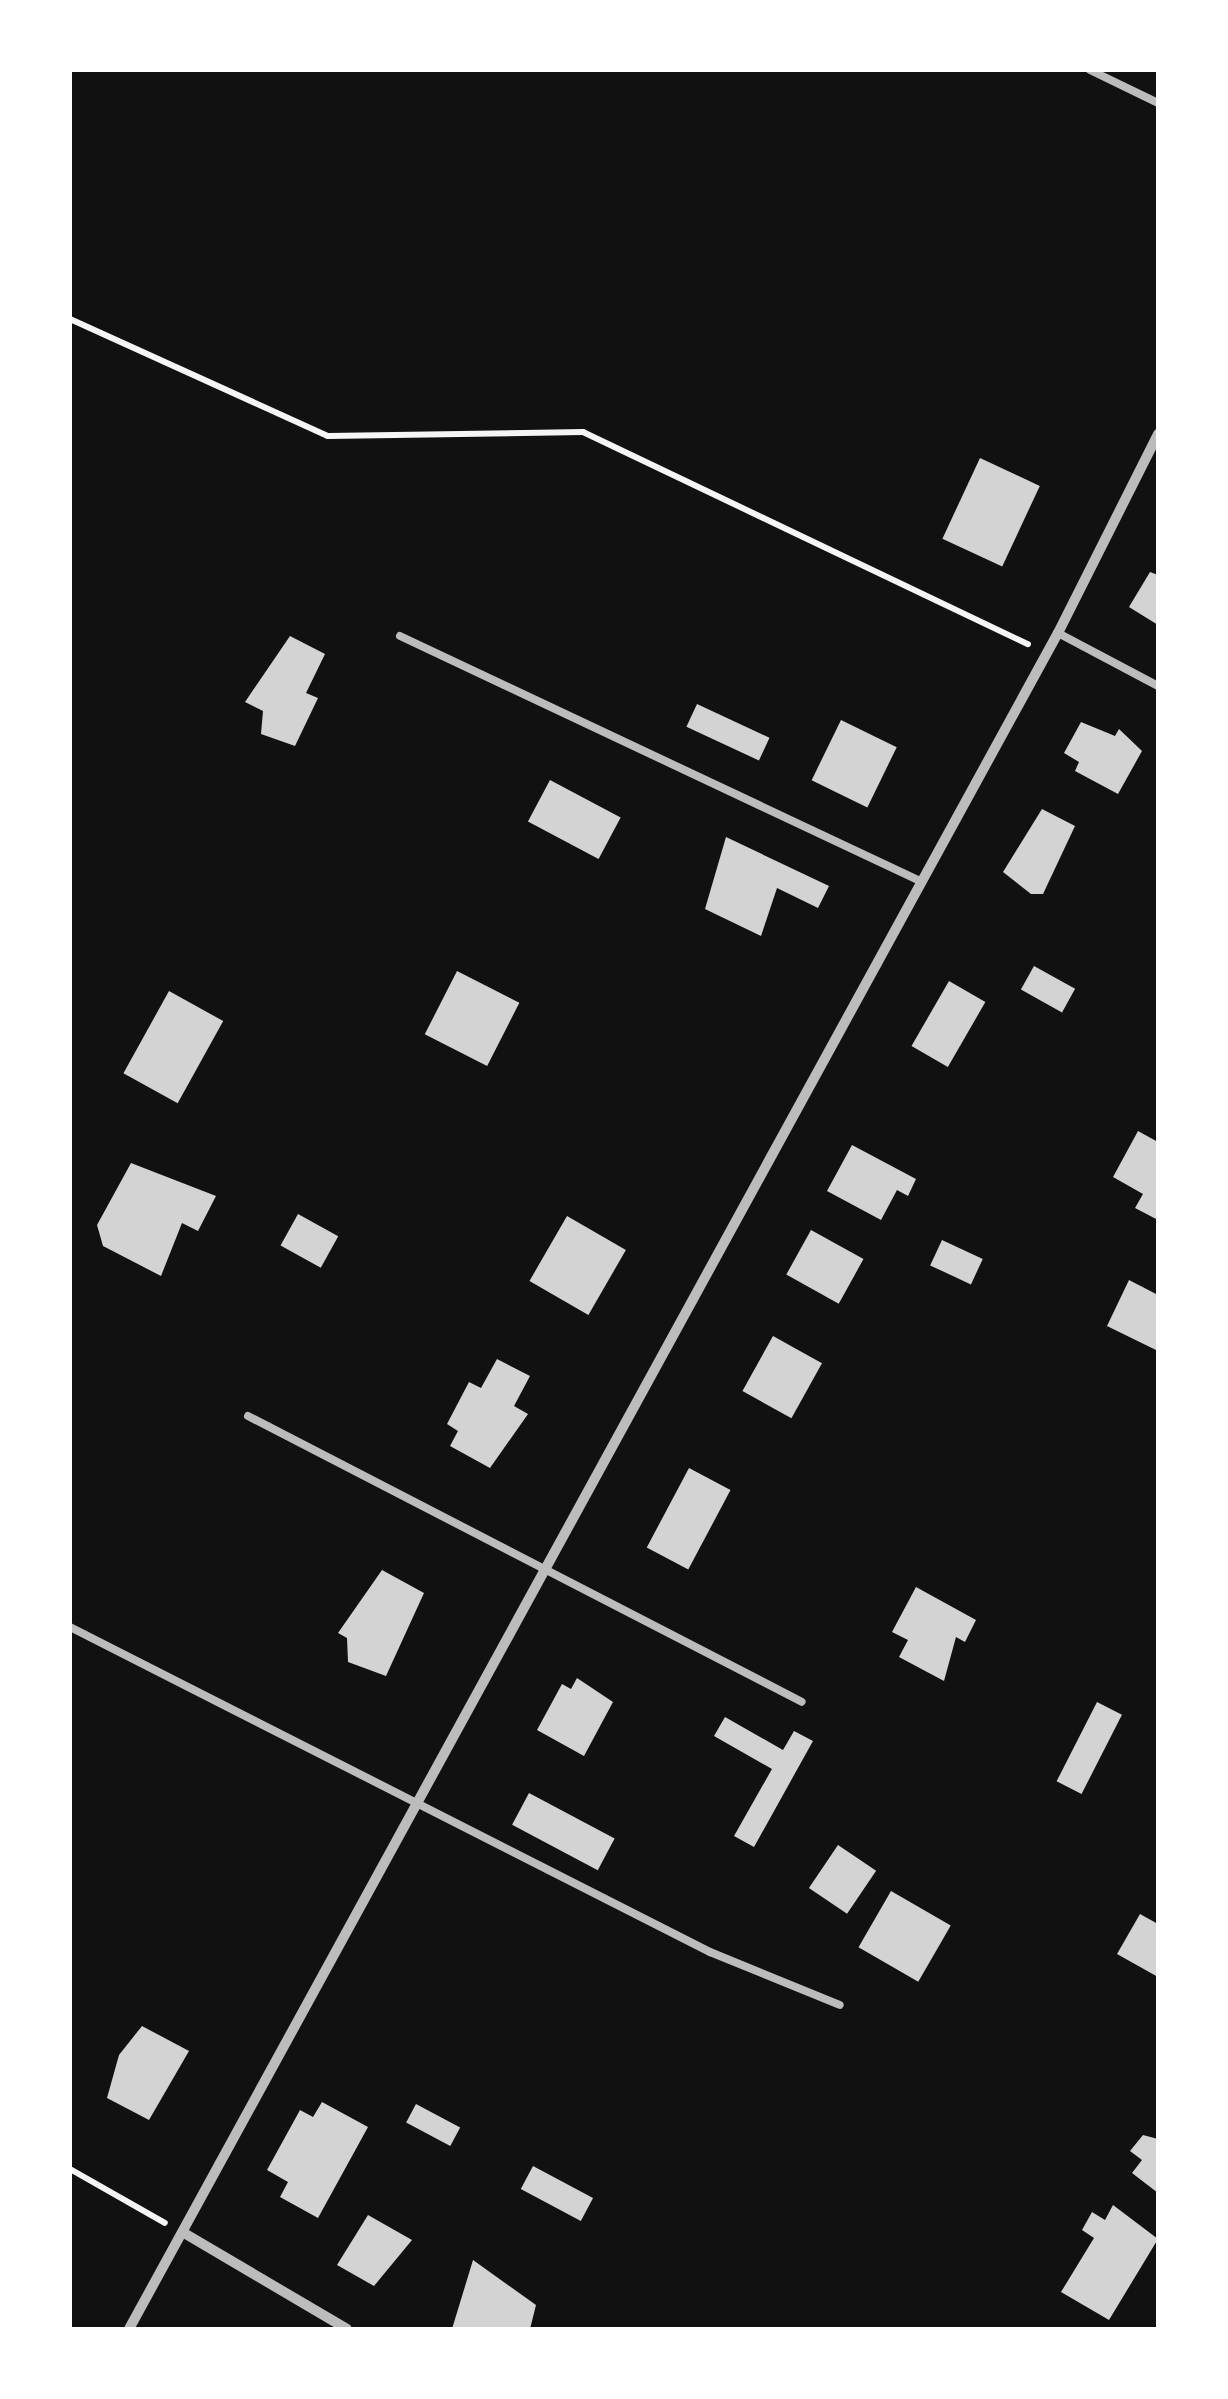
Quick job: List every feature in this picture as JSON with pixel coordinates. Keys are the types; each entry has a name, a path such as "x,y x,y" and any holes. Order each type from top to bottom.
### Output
{"street":[{"path":"129,2329 1047,653 1158,434"},
{"path":"184,2233 347,2329"}],"lane":[{"path":"1090,70 1158,103"},
{"path":"1058,632 1158,686"},
{"path":"400,636 922,882"},
{"path":"248,1416 802,1702"},
{"path":"70,1627 420,1800 710,1952 840,2005"}],"path":[{"path":"70,319 328,436 582,432 1047,653"},
{"path":"70,2170 184,2233"}],"building":[{"path":"980,458 1040,486 1002,567 942,539"},
{"path":"1150,572 1158,575 1158,625 1129,607"},
{"path":"290,636 325,654 306,693 318,698 295,746 261,734 263,711 245,702"},
{"path":"697,704 770,738 759,760 686,727"},
{"path":"841,720 897,747 867,807 812,780"},
{"path":"1081,722 1115,736 1119,729 1142,751 1118,794 1075,771 1079,762 1064,753"},
{"path":"550,780 621,818 599,859 528,821"},
{"path":"1042,809 1075,826 1043,894 1031,894 1003,872"},
{"path":"726,837 829,886 818,908 777,888 761,936 705,909"},
{"path":"1034,966 1075,989 1062,1012 1021,990"},
{"path":"457,971 519,1003 487,1066 425,1034"},
{"path":"949,981 985,1002 948,1067 912,1046"},
{"path":"169,991 223,1021 178,1103 123,1073"},
{"path":"1138,1131 1158,1142 1158,1220 1135,1208 1143,1194 1113,1177"},
{"path":"852,1145 916,1179 908,1196 897,1190 881,1220 827,1191"},
{"path":"131,1163 216,1196 198,1231 182,1223 161,1276 103,1246 97,1225"},
{"path":"298,1214 338,1236 321,1268 281,1245"},
{"path":"567,1216 626,1250 588,1315 530,1281"},
{"path":"811,1230 863,1259 839,1304 786,1275"},
{"path":"942,1240 983,1259 971,1284 930,1265"},
{"path":"1129,1280 1158,1295 1158,1351 1107,1326"},
{"path":"773,1336 822,1363 791,1418 742,1391"},
{"path":"497,1359 530,1376 514,1406 528,1414 490,1468 450,1446 458,1431 447,1424 469,1382 481,1388"},
{"path":"689,1468 730,1490 688,1570 647,1547"},
{"path":"382,1570 424,1593 386,1676 348,1662 347,1638 338,1633"},
{"path":"916,1587 976,1620 965,1642 956,1637 944,1681 899,1657 908,1640 892,1632"},
{"path":"577,1678 613,1702 584,1756 537,1730 562,1684 571,1689"},
{"path":"1097,1702 1122,1715 1082,1794 1057,1781"},
{"path":"725,1717 783,1750 794,1731 813,1741 754,1847 734,1836 772,1769 714,1736"},
{"path":"529,1793 615,1839 598,1870 512,1825"},
{"path":"838,1845 876,1871 847,1914 809,1888"},
{"path":"891,1891 951,1926 918,1982 858,1947"},
{"path":"1140,1914 1158,1924 1158,1977 1117,1954"},
{"path":"142,2026 189,2051 149,2120 107,2098 119,2055"},
{"path":"322,2102 368,2127 318,2218 280,2197 288,2182 267,2170 300,2110 313,2117"},
{"path":"416,2104 460,2127 450,2146 406,2123"},
{"path":"1143,2135 1158,2139 1158,2193 1132,2173 1142,2160 1130,2151"},
{"path":"533,2166 593,2198 581,2221 521,2189"},
{"path":"1113,2205 1158,2239 1109,2320 1061,2292 1094,2238 1082,2230 1092,2212 1105,2220"},
{"path":"368,2215 412,2240 374,2286 337,2265"},
{"path":"473,2260 536,2305 530,2329 452,2329"}]}
